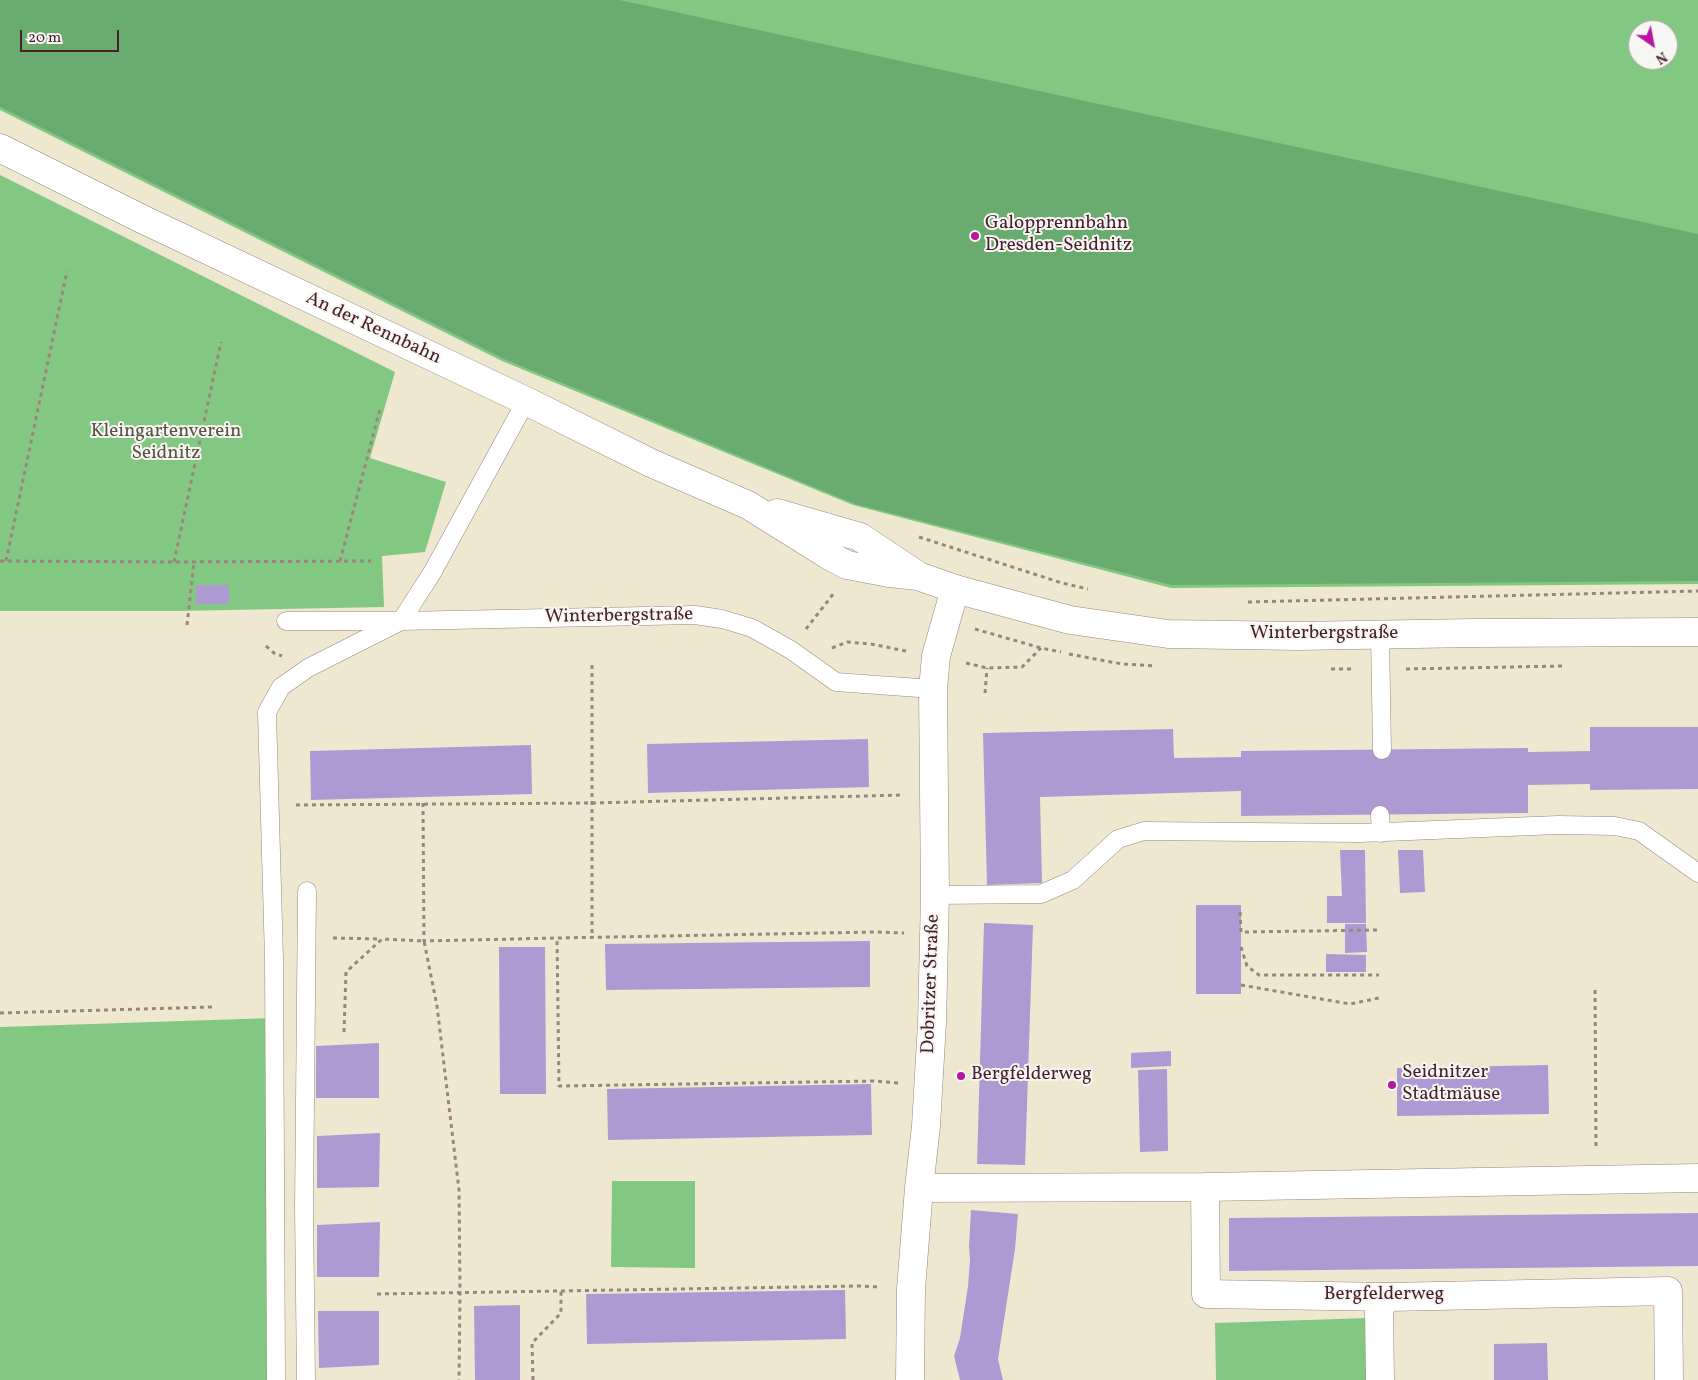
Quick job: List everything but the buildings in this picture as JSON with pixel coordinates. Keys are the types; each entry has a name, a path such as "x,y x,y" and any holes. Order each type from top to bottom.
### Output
{"street":[{"name":"An der Rennbahn","path":"0,148 142,219 526,401 651,463 748,505 860,537 918,576"},
{"name":"An der Rennbahn","path":"748,505 847,565 918,576 955,589"},
{"name":"Winterbergstraße","path":"955,589 1070,620 1168,634 1380,635 1483,632 1698,632"},
{"name":"Dobritzer Straße","path":"910,1380 911,1289 926,1126 934,932 933,689 936,656 955,589"},
{"path":"919,1188 1596,1181 1698,1178"},
{"name":"Bergfelderweg","path":"1205,1186 1206,1294 1390,1297 1668,1291 1669,1380"},
{"path":"1380,1380 1379,1310 1382,1303 1390,1297"}],"lane":[{"path":"276,1380 274,959 267,712 281,687 308,668 401,621 432,573 526,401"},
{"name":"Winterbergstraße","path":"286,621 401,621 695,615 722,619 752,628 791,650 836,682 933,689"},
{"path":"1380,635 1382,750"},
{"path":"1380,815 1380,833"},
{"path":"935,895 1041,894 1073,880 1118,839 1144,831 1380,833 1558,826 1615,826 1638,831 1698,873"},
{"path":"306,1380 304,1032 307,890"}],"path":[{"path":"6,561 67,271"},
{"path":"174,562 221,342"},
{"path":"340,562 380,408"},
{"path":"915,536 1062,583 1090,589"},
{"path":"0,560 174,562 371,561"},
{"path":"187,625 194,562"},
{"path":"791,650 834,594 847,565"},
{"path":"1240,602 1698,591"},
{"path":"592,665 592,937"},
{"path":"985,692 987,668"},
{"path":"290,806 423,803 592,803 902,795 934,796"},
{"path":"423,803 424,941 437,1006 459,1190 459,1380"},
{"path":"1240,912 1241,932 1378,930"},
{"path":"307,937 424,941 934,932"},
{"path":"558,938 559,1086 874,1081 906,1084"},
{"path":"344,1032 346,972 382,939"},
{"path":"1241,947 1247,966 1259,975 1379,975"},
{"path":"1241,985 1350,1004 1379,998"},
{"path":"1595,990 1596,1181"},
{"path":"0,1014 212,1007"},
{"path":"377,1294 859,1286 911,1289"},
{"path":"534,1380 532,1343 561,1313 561,1290"}],"green space":[{"name":"Galopprennbahn Dresden-Seidnitz","path":"0,0 1698,0 1698,584 1171,588 853,505 502,361 0,110"},
{"name":"Galopprennbahn Dresden-Seidnitz","path":"0,0 620,0 1698,234 1698,581 1171,585 855,504 504,359 0,107"},
{"name":"Kleingartenverein Seidnitz","path":"0,175 395,372 370,458 446,482 425,552 382,556 384,607 177,611 0,611"},
{"path":"273,1018 284,1380 0,1380 0,1027"},
{"path":"612,1181 695,1181 695,1268 611,1267"},
{"path":"1368,1318 1370,1380 1216,1380 1215,1323"}],"place":[{"name":"Galopprennbahn Dresden-Seidnitz","path":"975,236"},
{"name":"Bergfelderweg","path":"961,1076"},
{"name":"Seidnitzer Stadtmäuse","path":"1392,1085"}]}
